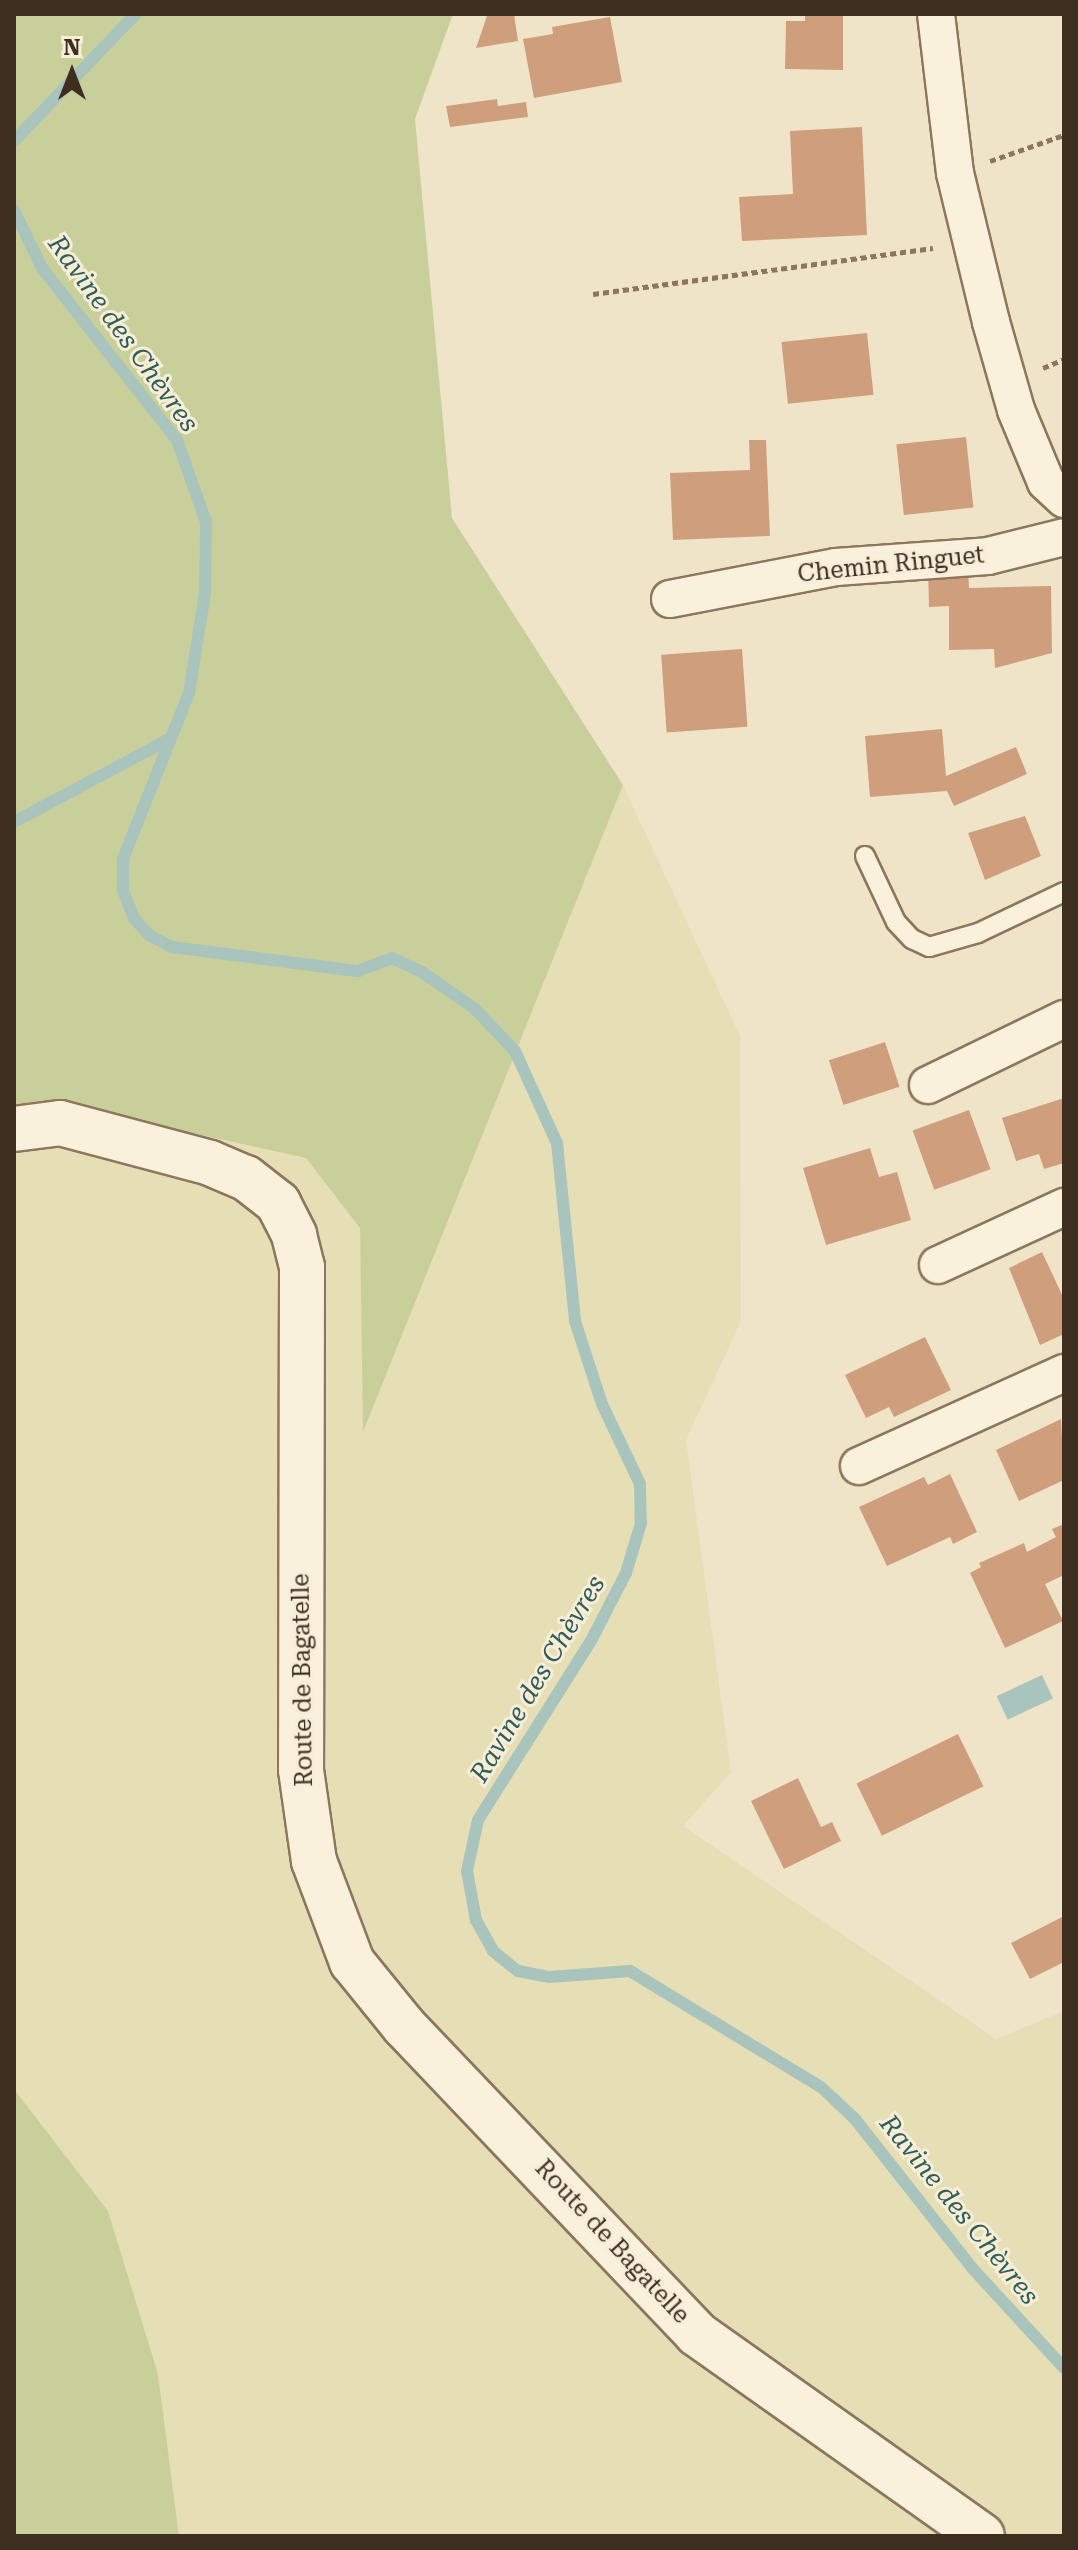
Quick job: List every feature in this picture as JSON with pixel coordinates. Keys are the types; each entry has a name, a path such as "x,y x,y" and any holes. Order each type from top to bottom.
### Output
{"main road":[{"name":"Route de Bagatelle","path":"14,1129 60,1123 210,1163 246,1178 278,1203 294,1235 302,1267 301,1770 314,1861 352,1962 404,2026 697,2334 982,2536"}],"street":[{"path":"936,14 955,173 1016,410 1046,482 1064,499"},
{"name":"Chemin Ringuet","path":"670,599 836,567 988,556 1064,537"},
{"path":"928,1085 1064,1019"},
{"path":"938,1265 1064,1207"},
{"path":"859,1466 1064,1373"}],"lane":[{"path":"865,856 896,922 912,939 929,947 978,933 1064,892"}],"path":[{"path":"955,173 1064,135"},
{"path":"593,294 972,243"}],"shaded area":[{"path":"623,785 740,1036 741,1321 686,1440 731,1772 683,1826 996,2039 1064,2011 1064,2536 179,2536 158,2374 108,2211 14,2089 14,1139 60,1104 306,1157 360,1228 364,1429"}],"green space":[{"path":"14,14 453,14 415,119 452,518 623,785 363,1432 360,1228 306,1158 60,1104 14,1139"},
{"path":"14,2089 108,2211 158,2374 179,2536 14,2536"}],"water":[{"path":"1042,1675 1053,1699 1008,1720 997,1696"}],"building":[{"path":"514,14 518,41 476,48 487,16"},
{"path":"805,14 843,14 843,70 785,69 786,21 805,21"},
{"path":"610,17 622,82 534,98 523,39 553,34 552,27"},
{"path":"497,99 498,106 526,102 528,117 450,127 446,106"},
{"path":"862,127 867,235 742,241 739,197 793,194 790,131"},
{"path":"867,333 873,395 788,404 781,342"},
{"path":"966,437 973,508 904,515 896,444"},
{"path":"749,440 766,440 770,536 673,540 670,473 750,470"},
{"path":"968,568 969,588 1051,586 1052,653 995,668 994,649 949,650 949,606 929,607 928,569"},
{"path":"742,649 747,727 667,732 661,655"},
{"path":"942,729 946,776 1016,747 1027,774 954,806 947,791 870,797 865,736"},
{"path":"1025,816 1041,856 985,880 968,833"},
{"path":"885,1042 900,1087 843,1105 829,1060"},
{"path":"1064,1098 1064,1163 1044,1169 1039,1154 1016,1161 1002,1118"},
{"path":"969,1110 991,1169 934,1190 913,1131"},
{"path":"870,1148 879,1177 897,1172 911,1220 826,1245 803,1168"},
{"path":"1042,1252 1064,1299 1064,1334 1040,1345 1009,1268"},
{"path":"925,1337 951,1390 894,1417 889,1407 866,1418 845,1375"},
{"path":"1061,1419 1064,1480 1019,1501 996,1450"},
{"path":"950,1474 977,1532 953,1544 950,1537 887,1566 859,1507 924,1477 928,1485"},
{"path":"1064,1524 1064,1575 1045,1584 1063,1621 1005,1648 970,1573 981,1567 979,1563 1024,1543 1027,1552 1056,1537 1052,1529"},
{"path":"958,1734 983,1786 882,1836 856,1784"},
{"path":"798,1778 821,1827 832,1822 841,1841 784,1869 751,1801"},
{"path":"1064,1916 1064,1962 1030,1979 1011,1943"}],"waterway":[{"name":"Ravine des Chèvres","path":"14,141 136,14"},
{"name":"Ravine des Chèvres","path":"14,210 42,268 177,440 206,522 205,593 189,693 123,859 123,890 134,918 149,935 172,947 358,971 392,958 422,972 475,1009 515,1051 557,1143 575,1321 602,1404 640,1484 641,1523 626,1573 592,1639 478,1820 467,1871 476,1920 493,1951 518,1971 549,1977 630,1971 821,2087 855,2119 973,2269 1064,2368"},
{"path":"14,822 171,738"}]}
